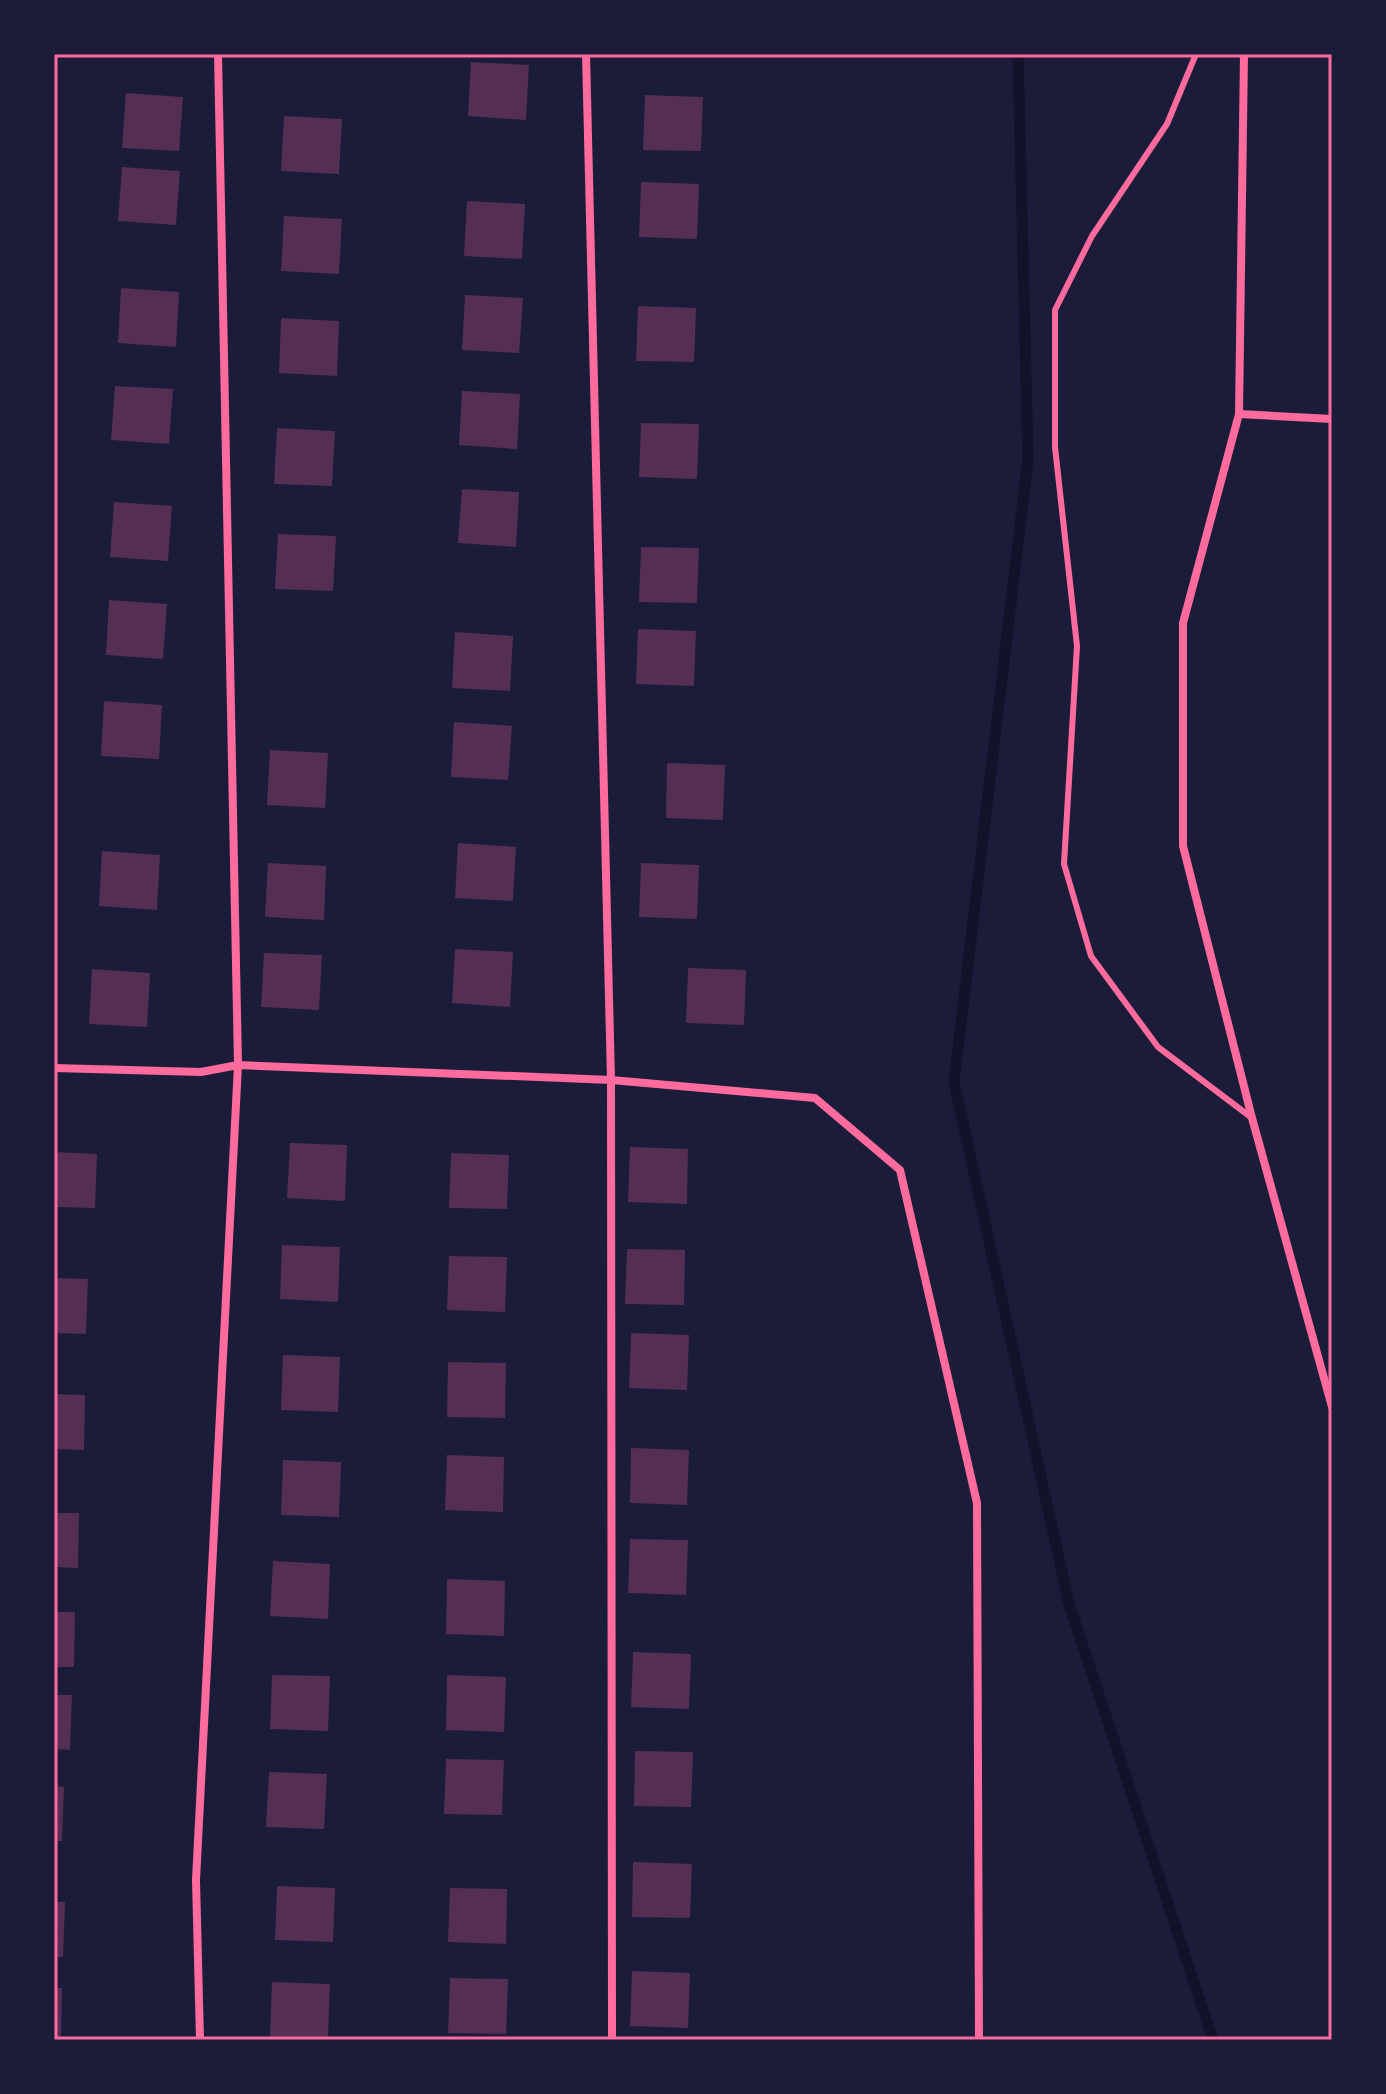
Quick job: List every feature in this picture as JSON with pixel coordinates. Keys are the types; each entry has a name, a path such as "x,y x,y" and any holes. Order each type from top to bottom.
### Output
{"street":[{"path":"200,2040 196,1880 238,1065 218,54"},
{"path":"586,54 611,1080 612,2040"},
{"path":"1244,54 1239,414 1183,623 1183,846 1252,1118 1332,1407"},
{"path":"1239,414 1332,419"},
{"path":"54,1068 201,1072 238,1065 611,1080 815,1098 900,1170 977,1503 979,2040"}],"lane":[{"path":"1196,54 1167,124 1092,236 1055,310 1055,447 1077,646 1064,864 1091,956 1158,1047 1252,1118"}],"building":[{"path":"471,62 529,65 526,120 468,116"},
{"path":"126,93 183,97 179,151 122,148"},
{"path":"645,95 703,97 701,151 643,150"},
{"path":"284,116 342,119 339,174 281,171"},
{"path":"122,167 180,171 176,225 118,221"},
{"path":"641,182 699,184 697,239 639,237"},
{"path":"467,201 525,204 522,259 464,256"},
{"path":"284,216 342,219 339,274 281,271"},
{"path":"121,288 179,292 176,347 118,343"},
{"path":"465,295 523,298 519,353 462,350"},
{"path":"638,306 696,308 694,362 636,361"},
{"path":"281,318 339,321 337,376 279,373"},
{"path":"115,386 173,389 169,444 111,440"},
{"path":"462,391 520,394 517,449 459,445"},
{"path":"641,423 699,424 697,479 639,477"},
{"path":"277,428 335,431 332,486 274,484"},
{"path":"462,489 519,492 516,547 458,543"},
{"path":"114,502 172,506 168,561 110,557"},
{"path":"278,534 336,536 333,591 275,589"},
{"path":"641,547 699,548 697,603 639,602"},
{"path":"109,600 167,604 163,659 106,655"},
{"path":"638,629 696,631 694,686 636,684"},
{"path":"455,632 513,636 510,691 452,688"},
{"path":"104,701 162,705 159,759 101,756"},
{"path":"454,722 512,726 508,780 451,777"},
{"path":"270,750 328,753 325,808 267,805"},
{"path":"667,763 725,765 723,820 666,818"},
{"path":"458,843 516,847 513,901 455,898"},
{"path":"102,851 160,855 157,910 99,906"},
{"path":"268,863 326,866 324,920 265,917"},
{"path":"641,863 699,865 697,919 639,917"},
{"path":"455,949 513,952 510,1007 452,1003"},
{"path":"264,953 322,955 319,1010 261,1007"},
{"path":"688,968 746,970 744,1025 686,1023"},
{"path":"92,969 150,973 147,1027 89,1024"},
{"path":"290,1143 347,1145 345,1201 287,1198"},
{"path":"630,1147 688,1149 687,1204 628,1202"},
{"path":"54,1152 97,1154 95,1208 54,1207"},
{"path":"451,1153 509,1155 507,1209 449,1208"},
{"path":"282,1245 340,1247 338,1302 280,1299"},
{"path":"627,1249 685,1250 684,1305 625,1304"},
{"path":"449,1256 507,1257 505,1312 447,1310"},
{"path":"54,1278 88,1279 86,1334 54,1333"},
{"path":"631,1333 689,1335 687,1390 629,1388"},
{"path":"283,1355 340,1357 338,1412 281,1410"},
{"path":"448,1362 506,1363 505,1418 447,1417"},
{"path":"54,1394 85,1395 84,1450 54,1449"},
{"path":"631,1448 689,1450 687,1505 630,1503"},
{"path":"447,1455 504,1457 503,1512 445,1510"},
{"path":"283,1460 341,1462 339,1517 281,1515"},
{"path":"54,1513 79,1513 78,1568 54,1567"},
{"path":"630,1539 688,1540 686,1595 628,1593"},
{"path":"273,1561 330,1564 328,1619 270,1616"},
{"path":"447,1579 505,1581 504,1636 446,1634"},
{"path":"54,1612 75,1612 74,1667 54,1667"},
{"path":"633,1652 691,1654 689,1709 631,1707"},
{"path":"272,1675 330,1676 328,1731 270,1729"},
{"path":"447,1675 506,1677 504,1732 446,1730"},
{"path":"54,1695 72,1695 70,1750 54,1749"},
{"path":"635,1751 693,1752 691,1807 634,1806"},
{"path":"446,1759 504,1760 502,1815 444,1814"},
{"path":"269,1772 327,1774 324,1829 266,1827"},
{"path":"54,1786 64,1787 62,1841 54,1841"},
{"path":"633,1862 692,1864 690,1918 632,1917"},
{"path":"277,1886 335,1888 333,1942 275,1940"},
{"path":"450,1888 507,1889 506,1944 448,1942"},
{"path":"54,1902 65,1902 63,1957 54,1957"},
{"path":"632,1971 690,1973 688,2028 630,2026"},
{"path":"450,1978 508,1979 506,2034 448,2033"},
{"path":"272,1982 330,1984 328,2038 270,2037"},
{"path":"54,1988 62,1988 61,2040 54,2040"}],"waterway":[{"path":"1018,54 1028,459 954,1082 1069,1604 1213,2040"}]}
